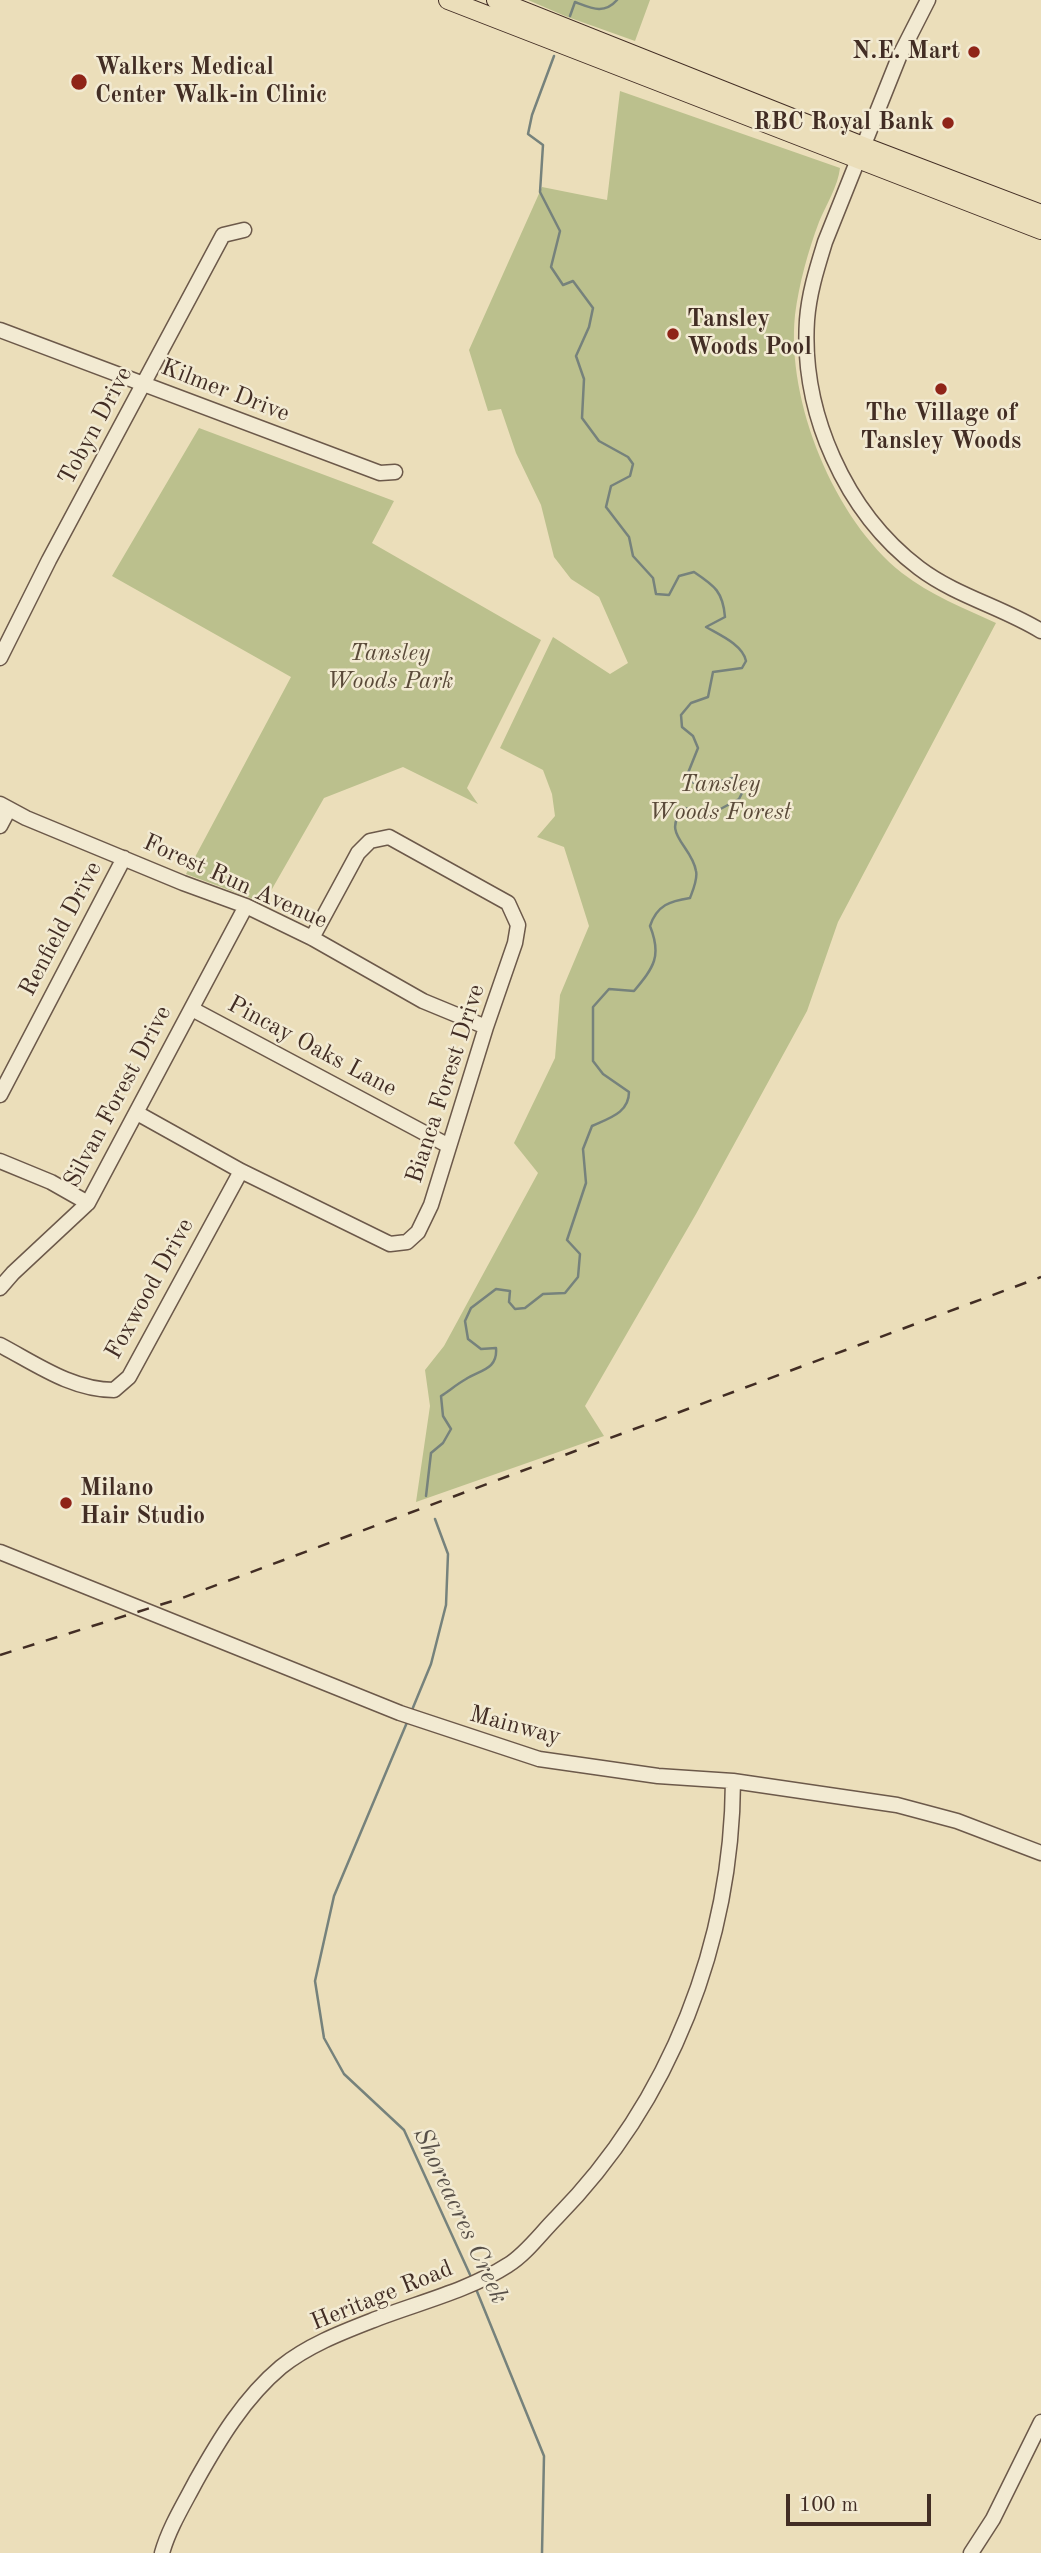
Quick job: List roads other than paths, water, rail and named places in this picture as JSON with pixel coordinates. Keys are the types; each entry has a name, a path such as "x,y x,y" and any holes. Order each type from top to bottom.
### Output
{"main road":[{"path":"448,0 544,28 860,153 1041,230"},
{"path":"496,0 544,28"},
{"path":"860,153 1041,214"}],"street":[{"path":"928,0 907,39 860,153 825,243 812,285 808,311 807,365 810,387 823,432 859,504 900,552 939,582 1019,618 1041,631"},
{"name":"Tobyn Drive","path":"0,658 223,235 244,230"},
{"name":"Kilmer Drive","path":"0,330 380,473 395,472"},
{"path":"0,826 5,807"},
{"name":"Forest Run Avenue","path":"5,807 183,883 246,906 312,938 423,1001 486,1027"},
{"name":"Bianca Forest Drive","path":"137,1112 240,1171 390,1244 407,1242 418,1232 431,1205 518,925 508,903 389,837 370,841 358,853 312,938"},
{"name":"Renfield Drive","path":"0,1095 124,858"},
{"name":"Silvan Forest Drive","path":"0,1288 88,1203 246,906"},
{"name":"Pincay Oaks Lane","path":"192,1009 449,1146"},
{"path":"0,1161 51,1182 88,1203"},
{"name":"Foxwood Drive","path":"0,1345 63,1379 96,1390 114,1390 129,1377 240,1171"},
{"name":"Mainway","path":"0,1552 400,1713 539,1759 657,1776 733,1781 897,1805 957,1821 1041,1853"},
{"name":"Heritage Road","path":"162,2553 189,2493 218,2442 255,2393 282,2367 305,2351 340,2334 489,2277 511,2263 585,2187 635,2119 677,2042 698,1991 719,1912 730,1845 733,1781"},
{"path":"971,2553 993,2519 1041,2422"}],"waterway":[{"name":"Shoreacres Creek","path":"570,16 575,2 602,9 617,0"},
{"name":"Shoreacres Creek","path":"426,1496 431,1453 443,1443 451,1429 443,1416 441,1396 487,1368 496,1355 496,1348 481,1349 468,1339 465,1321 471,1308 496,1289 510,1291 509,1302 515,1309 525,1308 543,1294 565,1293 578,1277 580,1254 567,1240 586,1183 583,1149 592,1126 622,1110 629,1092 603,1074 593,1061 593,1007 609,989 634,991 654,961 654,936 650,926 656,913 665,905 690,898 696,881 696,871 676,832 678,817 685,808 713,813 739,799 744,789 742,782 734,778 704,785 686,778 698,748 693,736 682,727 681,715 691,703 708,697 713,672 742,668 746,661 736,645 706,627 725,617 720,595 713,586 694,572 679,576 669,595 656,594 653,578 633,556 629,537 606,507 611,486 630,476 633,464 628,457 599,441 582,418 584,379 576,356 589,327 593,308 573,281 563,285 551,267 560,231 540,192 543,145 528,134 532,115 554,56"},
{"name":"Shoreacres Creek","path":"412,1710 431,1664 446,1605 448,1554 435,1519"},
{"name":"Shoreacres Creek","path":"408,1720 334,1896 315,1981 324,2038 344,2074 404,2130 472,2279"},
{"name":"Shoreacres Creek","path":"476,2289 544,2456 542,2553"}],"railway":[{"path":"0,1655 182,1598 1041,1277"}],"place":[{"name":"N.E. Mart","path":"974,52"},
{"name":"Walkers Medical Center Walk-in Clinic","path":"79,82"},
{"name":"RBC Royal Bank","path":"948,123"},
{"name":"Tansley Woods Pool","path":"673,334"},
{"name":"The Village of Tansley Woods","path":"941,389"},
{"name":"Milano Hair Studio","path":"66,1503"}],"park label":[{"name":"Tansley Woods Park","path":"390,668"},
{"name":"Tansley Woods Forest","path":"720,799"}]}
